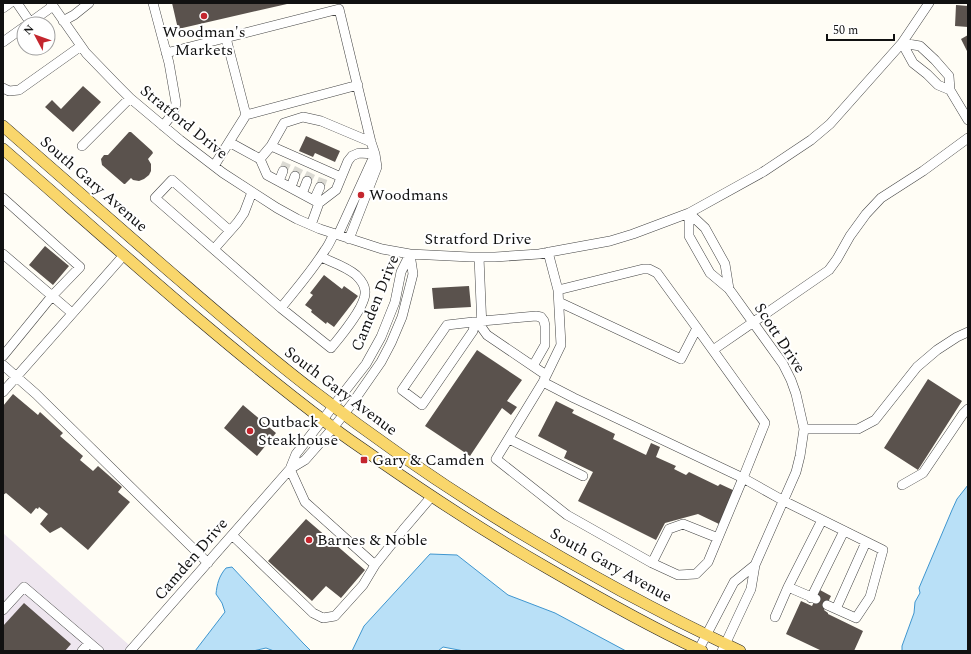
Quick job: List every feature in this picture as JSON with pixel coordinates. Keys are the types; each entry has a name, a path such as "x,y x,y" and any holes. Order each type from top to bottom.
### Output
{"main road":[{"name":"South Gary Avenue","path":"3,126 228,323 344,414 438,481 521,533 607,583 707,635 724,648 740,651"},
{"name":"South Gary Avenue","path":"3,149 218,336 333,428 432,496 503,542 571,582 700,651"}],"street":[{"path":"3,8 10,3"},
{"path":"17,3 23,16"},
{"path":"63,21 74,15 89,3"},
{"path":"154,3 176,103 176,109 173,114 162,126"},
{"name":"Stratford Drive","path":"52,5 86,53 130,98 162,126 214,166 277,208 311,225 382,249 410,254 495,257 539,254 588,245 632,234 689,213 764,172 811,140 830,124 902,43 929,3"},
{"path":"38,16 52,5"},
{"path":"166,53 226,38 338,6 377,167 349,239"},
{"path":"3,42 16,32"},
{"path":"226,38 246,115"},
{"path":"902,43 913,63 938,85 950,90"},
{"path":"902,43 920,46 949,76 950,90 968,120"},
{"path":"3,88 9,91 19,90 81,46"},
{"path":"214,166 246,115 358,85"},
{"path":"82,146 130,98"},
{"path":"260,159 271,146 284,123 303,118 321,121 371,142"},
{"path":"713,350 829,270 850,236 866,214 881,198 923,171 968,138"},
{"path":"229,142 260,159 267,175 317,202"},
{"path":"271,146 289,158 325,173 342,178"},
{"path":"317,202 336,190 348,161 352,156 359,153 375,154"},
{"path":"281,308 321,257 336,234 375,154"},
{"path":"279,181 283,171"},
{"path":"291,187 295,176"},
{"path":"230,231 172,180 155,198 281,308 331,348 355,317 366,292 364,286 356,276 321,257"},
{"path":"302,194 308,181"},
{"path":"311,225 320,186"},
{"path":"214,249 244,213 252,192"},
{"path":"3,198 80,266 52,296 3,356"},
{"name":"Scott Drive","path":"689,213 689,236 710,273 729,289 783,364 796,394 804,429 796,472 755,564 751,589 724,648"},
{"name":"Scott Drive","path":"689,213 705,228 725,264 729,289"},
{"path":"548,252 558,290 561,345 545,379 496,459 567,515 652,563 678,575 696,574 708,562 765,423 698,328 657,273 653,270 649,268 643,269 558,290"},
{"path":"3,254 72,313"},
{"name":"Camden Drive","path":"290,469 296,454 366,364 381,337 395,302 402,272 410,254"},
{"name":"Camden Drive","path":"130,651 290,469 305,460 333,428 381,362 402,317 413,274 410,254"},
{"path":"3,392 124,255"},
{"path":"479,257 478,321 487,334 533,366 545,379 574,398 742,478 784,501 883,550 870,597 856,618 827,604"},
{"path":"559,302 681,359 698,328"},
{"path":"478,321 473,331 422,405 402,390 447,325 478,321 536,316 541,317 545,326 545,346 533,366"},
{"path":"804,429 858,429 875,420 917,367 937,350 968,332"},
{"path":"3,365 36,394 208,563"},
{"path":"902,485 923,474 963,414 968,409"},
{"path":"509,439 583,476"},
{"path":"290,469 305,502 375,565"},
{"path":"232,535 313,613 323,618 335,616 363,585 375,565 432,496"},
{"path":"775,617 788,587 822,520"},
{"path":"652,563 669,529 683,524 718,538"},
{"path":"788,587 813,599 844,531"},
{"path":"836,609 866,542"},
{"name":"Scott Drive","path":"700,651 734,582 755,564"},
{"path":"3,610 24,587 99,651"},
{"path":"82,651 89,642"}],"shaded area":[{"path":"3,533 129,645 124,651 3,651"}],"water":[{"path":"968,485 968,651 902,651 902,646 914,613 915,602 920,593 919,588 957,499"},
{"path":"430,554 457,555 508,595 555,613 626,651 464,651 443,647 438,651 352,651 364,626"},
{"path":"232,567 310,650 274,651 266,648 253,651 195,651 225,612 222,603 216,594 216,590 219,580 226,568"}],"building":[{"name":"Woodman's Markets","path":"172,3 287,3 287,4 178,29"},
{"path":"956,5 968,6 968,27 955,26"},
{"path":"968,35 968,53 961,39"},
{"path":"83,86 101,102 73,132 45,107 52,100 61,109"},
{"path":"129,132 131,132 153,153 148,159 151,164 151,171 149,175 139,181 131,178 124,184 102,165 101,159 104,155 108,155"},
{"name":"Woodmans","path":"306,136 340,151 335,162 315,153 313,157 299,151"},
{"path":"45,246 69,266 53,285 29,265"},
{"path":"324,275 342,289 344,286 358,296 334,327 327,322 326,324 305,305 313,295 310,293"},
{"path":"469,286 471,307 434,309 432,288"},
{"path":"477,350 522,380 507,401 517,407 511,415 502,408 470,456 425,426"},
{"path":"928,379 962,401 918,470 884,448"},
{"path":"13,394 38,415 40,412 63,433 60,436 83,456 80,460 93,471 98,466 122,487 118,492 130,502 88,550 61,527 50,533 40,524 48,514 39,507 38,509 36,508 31,514 6,493 3,495 3,406"},
{"path":"556,401 574,410 572,413 615,434 613,439 646,455 651,443 660,447 656,457 676,466 674,469 686,475 689,472 718,486 720,484 735,491 719,524 698,514 665,523 656,540 578,501 593,472 564,458 567,451 538,436"},
{"name":"Outback Steakhouse","path":"243,405 276,433 257,456 224,428"},
{"name":"Barnes & Noble","path":"306,519 365,570 341,598 326,586 312,601 268,561"},
{"path":"820,590 831,596 824,610 828,614 863,631 854,651 822,651 786,634 801,601 812,606"},
{"path":"24,603 71,644 65,651 3,651 3,626"}],"tunnel":[{"path":"283,171 288,160"},
{"path":"295,176 300,166"},
{"path":"307,181 312,171"},
{"path":"320,187 324,176"}],"place":[{"name":"Woodman's Markets","path":"204,16"},
{"name":"Woodmans","path":"361,195"},
{"name":"Outback Steakhouse","path":"250,431"},
{"name":"Gary & Camden","path":"364,460"},
{"name":"Barnes & Noble","path":"309,540"}]}
